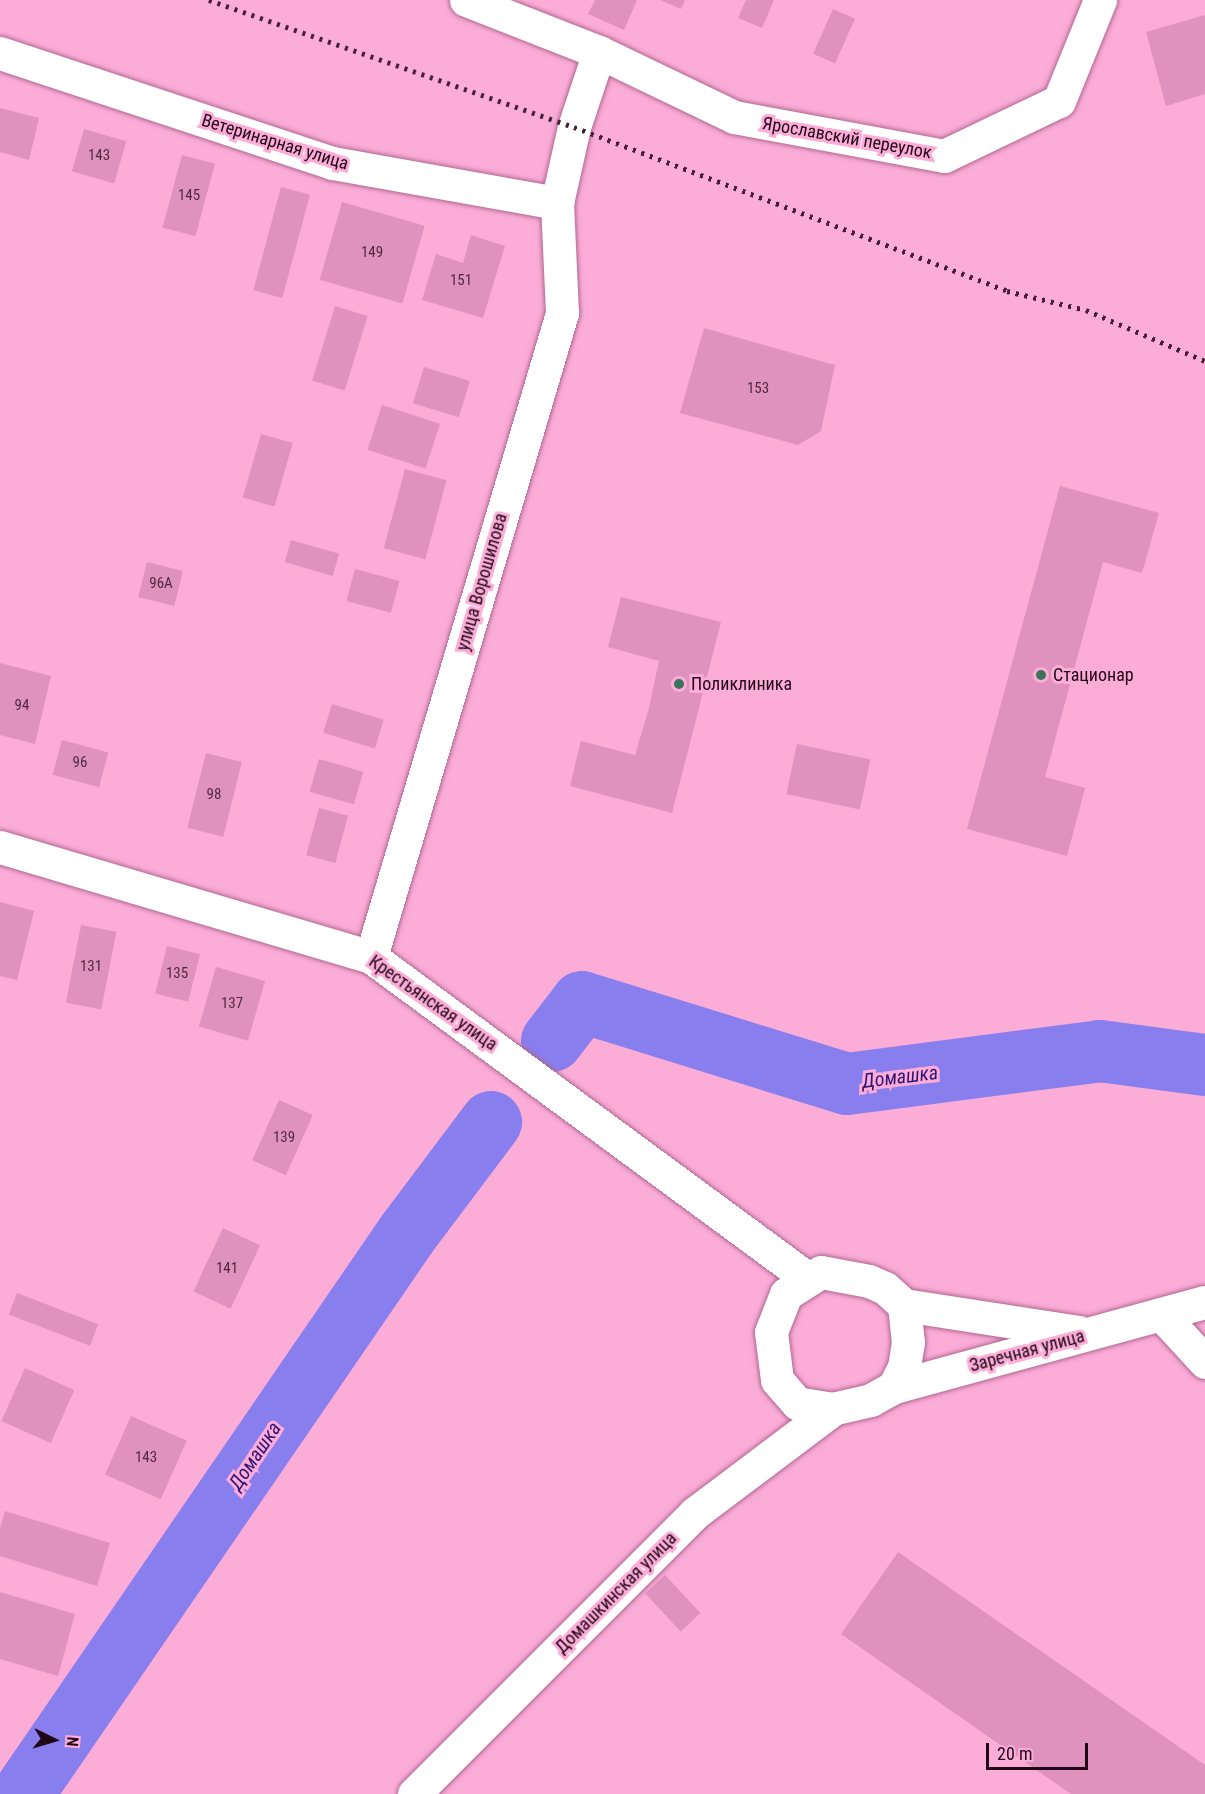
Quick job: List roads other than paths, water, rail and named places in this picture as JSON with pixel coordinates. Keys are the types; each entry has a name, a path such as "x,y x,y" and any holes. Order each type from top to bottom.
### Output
{"street":[{"path":"466,0 599,52"},
{"name":"Ярославский переулок","path":"599,52 734,117 944,156 1059,102 1100,0"},
{"name":"улица Ворошилова","path":"371,957 562,313 556,203 574,128 599,52"},
{"name":"Ветеринарная улица","path":"0,53 332,163 556,203"},
{"name":"Крестьянская улица","path":"0,847 371,957 807,1278"},
{"path":"904,1305 908,1342 904,1367 894,1387 871,1400 833,1409 797,1403 777,1380 771,1332 786,1294 807,1278 821,1272 869,1281 885,1288 904,1305 1090,1334"},
{"name":"Заречная улица","path":"894,1387 1205,1302"},
{"path":"1161,1314 1205,1362"},
{"name":"Домашкинская улица","path":"414,1794 695,1513 833,1409"}],"waterway":[{"name":"Домашка","path":"552,1041 582,1002 847,1084 1100,1051 1205,1065"},
{"name":"Домашка","path":"23,1794 407,1234 491,1122"}],"railway":[{"path":"209,0 574,127 1007,291 1086,310 1205,361"}],"place":[{"name":"Стационар","path":"1041,675"},
{"name":"Поликлиника","path":"679,684"}]}
